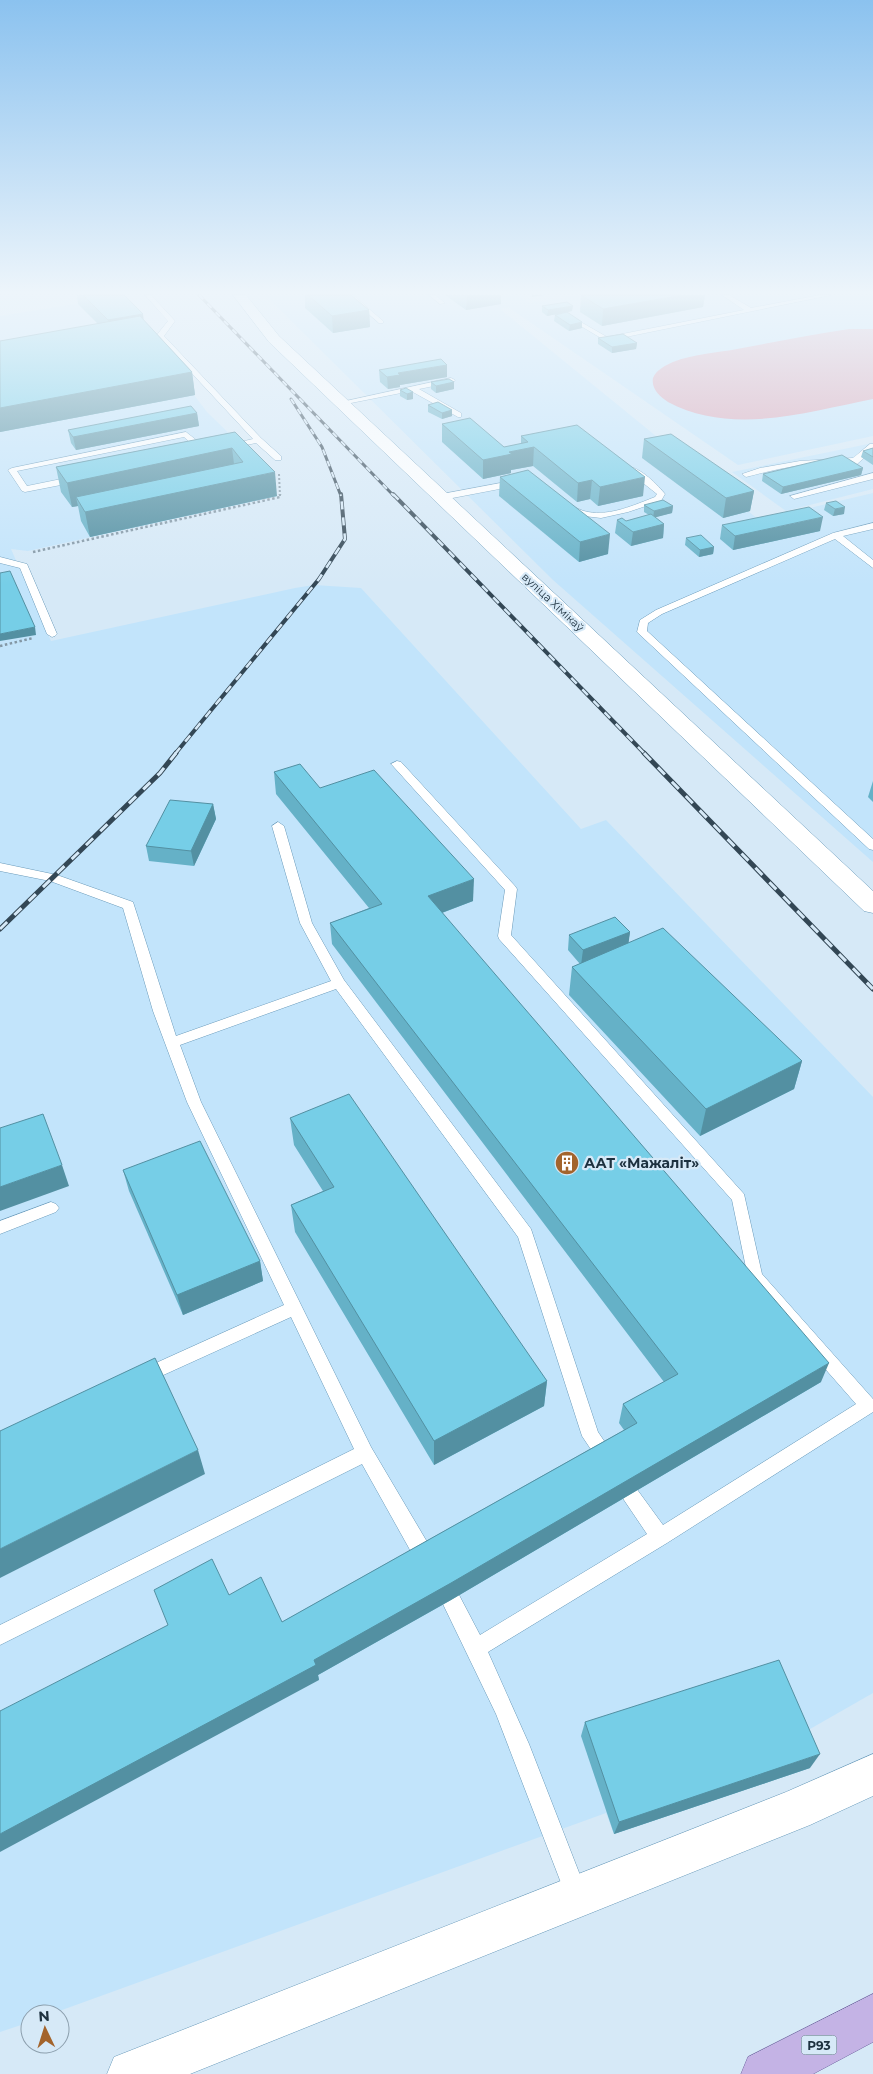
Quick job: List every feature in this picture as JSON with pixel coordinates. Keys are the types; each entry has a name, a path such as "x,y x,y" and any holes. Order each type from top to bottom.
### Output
{"main road":[{"name":"Р93","path":"765,2074 873,2016"}],"street":[{"name":"вуліца Хімікаў","path":"329,392 873,905"},
{"path":"131,2074 796,1810 873,1775"}],"lane":[{"path":"213,392 258,440 278,458"},
{"path":"341,403 399,392"},
{"path":"419,392 458,415"},
{"path":"82,478 25,489 12,470 186,434 215,450"},
{"path":"197,454 258,440"},
{"path":"746,474 778,466 829,459 855,461 873,446"},
{"path":"855,461 859,467 872,476"},
{"path":"563,503 577,514 594,516 612,513 658,499 661,494 625,465"},
{"path":"794,496 872,476"},
{"path":"442,497 514,483 527,484"},
{"path":"873,526 836,536 659,612 643,622 642,632 873,846"},
{"path":"836,536 873,565"},
{"path":"0,560 24,566 52,634"},
{"path":"397,764 511,889 504,936 739,1198 755,1278 868,1406 660,1538 477,1648"},
{"path":"278,826 306,923 339,982 525,1234 591,1436 606,1457"},
{"path":"0,867 53,878 129,905 160,1011 194,1102 364,1453 426,1559"},
{"path":"172,1043 339,982"},
{"path":"0,1228 51,1208"},
{"path":"125,1385 294,1308"},
{"path":"0,1635 364,1453"},
{"path":"630,1494 660,1538"},
{"path":"451,1600 477,1648 553,1832 577,1896"}],"path":[{"path":"0,560 280,497 278,458"},
{"path":"0,646 52,634"}],"shaded area":[{"name":"ААТ «Мажаліт»","path":"0,392 192,392 207,412 240,444 277,496 28,551 11,549 51,641 295,588 314,585 361,588 581,829 606,820 873,1097 873,1693 796,1737 810,1768 614,1834 606,1813 70,2007 70,2004 20,2004 20,2025 0,2032"},
{"path":"363,392 602,392 759,520 873,493 873,862 553,580"},
{"path":"631,392 873,392 873,436 738,465"},
{"path":"657,392 873,392 873,399 796,415 744,419 718,418 692,412 668,402"},
{"path":"873,443 873,489 786,511 732,472"}],"building":[{"path":"0,392 86,392 0,408"},
{"path":"438,402 452,410 442,413 428,405"},
{"path":"191,406 197,413 73,437 68,430"},
{"path":"470,418 504,447 528,442 521,436 577,425 645,477 600,487 592,480 578,483 534,447 483,460 442,424"},
{"path":"235,432 275,472 85,512 76,497 243,462 232,448 67,483 56,467"},
{"path":"671,434 754,491 726,498 644,439"},
{"path":"873,448 873,457 863,451"},
{"path":"842,455 863,468 783,487 763,474"},
{"path":"528,470 610,534 580,542 500,477"},
{"path":"663,500 673,506 654,511 644,505"},
{"path":"836,501 845,507 835,509 826,503"},
{"path":"809,507 823,517 735,536 722,525"},
{"path":"651,514 664,524 633,532 617,520 622,518 626,521"},
{"path":"701,535 714,547 700,550 686,538"},
{"path":"10,571 35,627 0,634 0,573"},
{"name":"ААТ «Мажаліт»","path":"300,764 320,788 374,770 474,879 428,896 829,1363 451,1583 314,1660 316,1665 0,1834 0,1711 168,1625 154,1590 212,1559 229,1595 261,1577 282,1622 637,1423 623,1404 678,1374 330,923 382,904 274,772"},
{"path":"170,800 213,804 191,851 146,846"},
{"path":"615,917 630,932 583,950 569,935"},
{"path":"663,928 802,1061 706,1109 572,967"},
{"path":"349,1094 547,1381 434,1441 291,1205 334,1187 290,1118"},
{"path":"43,1114 62,1165 0,1187 0,1128"},
{"path":"200,1141 260,1261 177,1295 123,1170"},
{"path":"155,1358 198,1450 0,1549 0,1431"},
{"path":"779,1660 820,1754 619,1822 585,1722"}],"railway":[{"path":"293,392 394,496"},
{"path":"291,399 322,447 341,496"},
{"path":"175,754 319,579 345,539 341,494"},
{"path":"393,494 645,754"},
{"path":"0,929 160,773 176,753"},
{"path":"644,753 873,989"}],"place":[{"name":"ААТ «Мажаліт»","path":"567,1163"}]}
